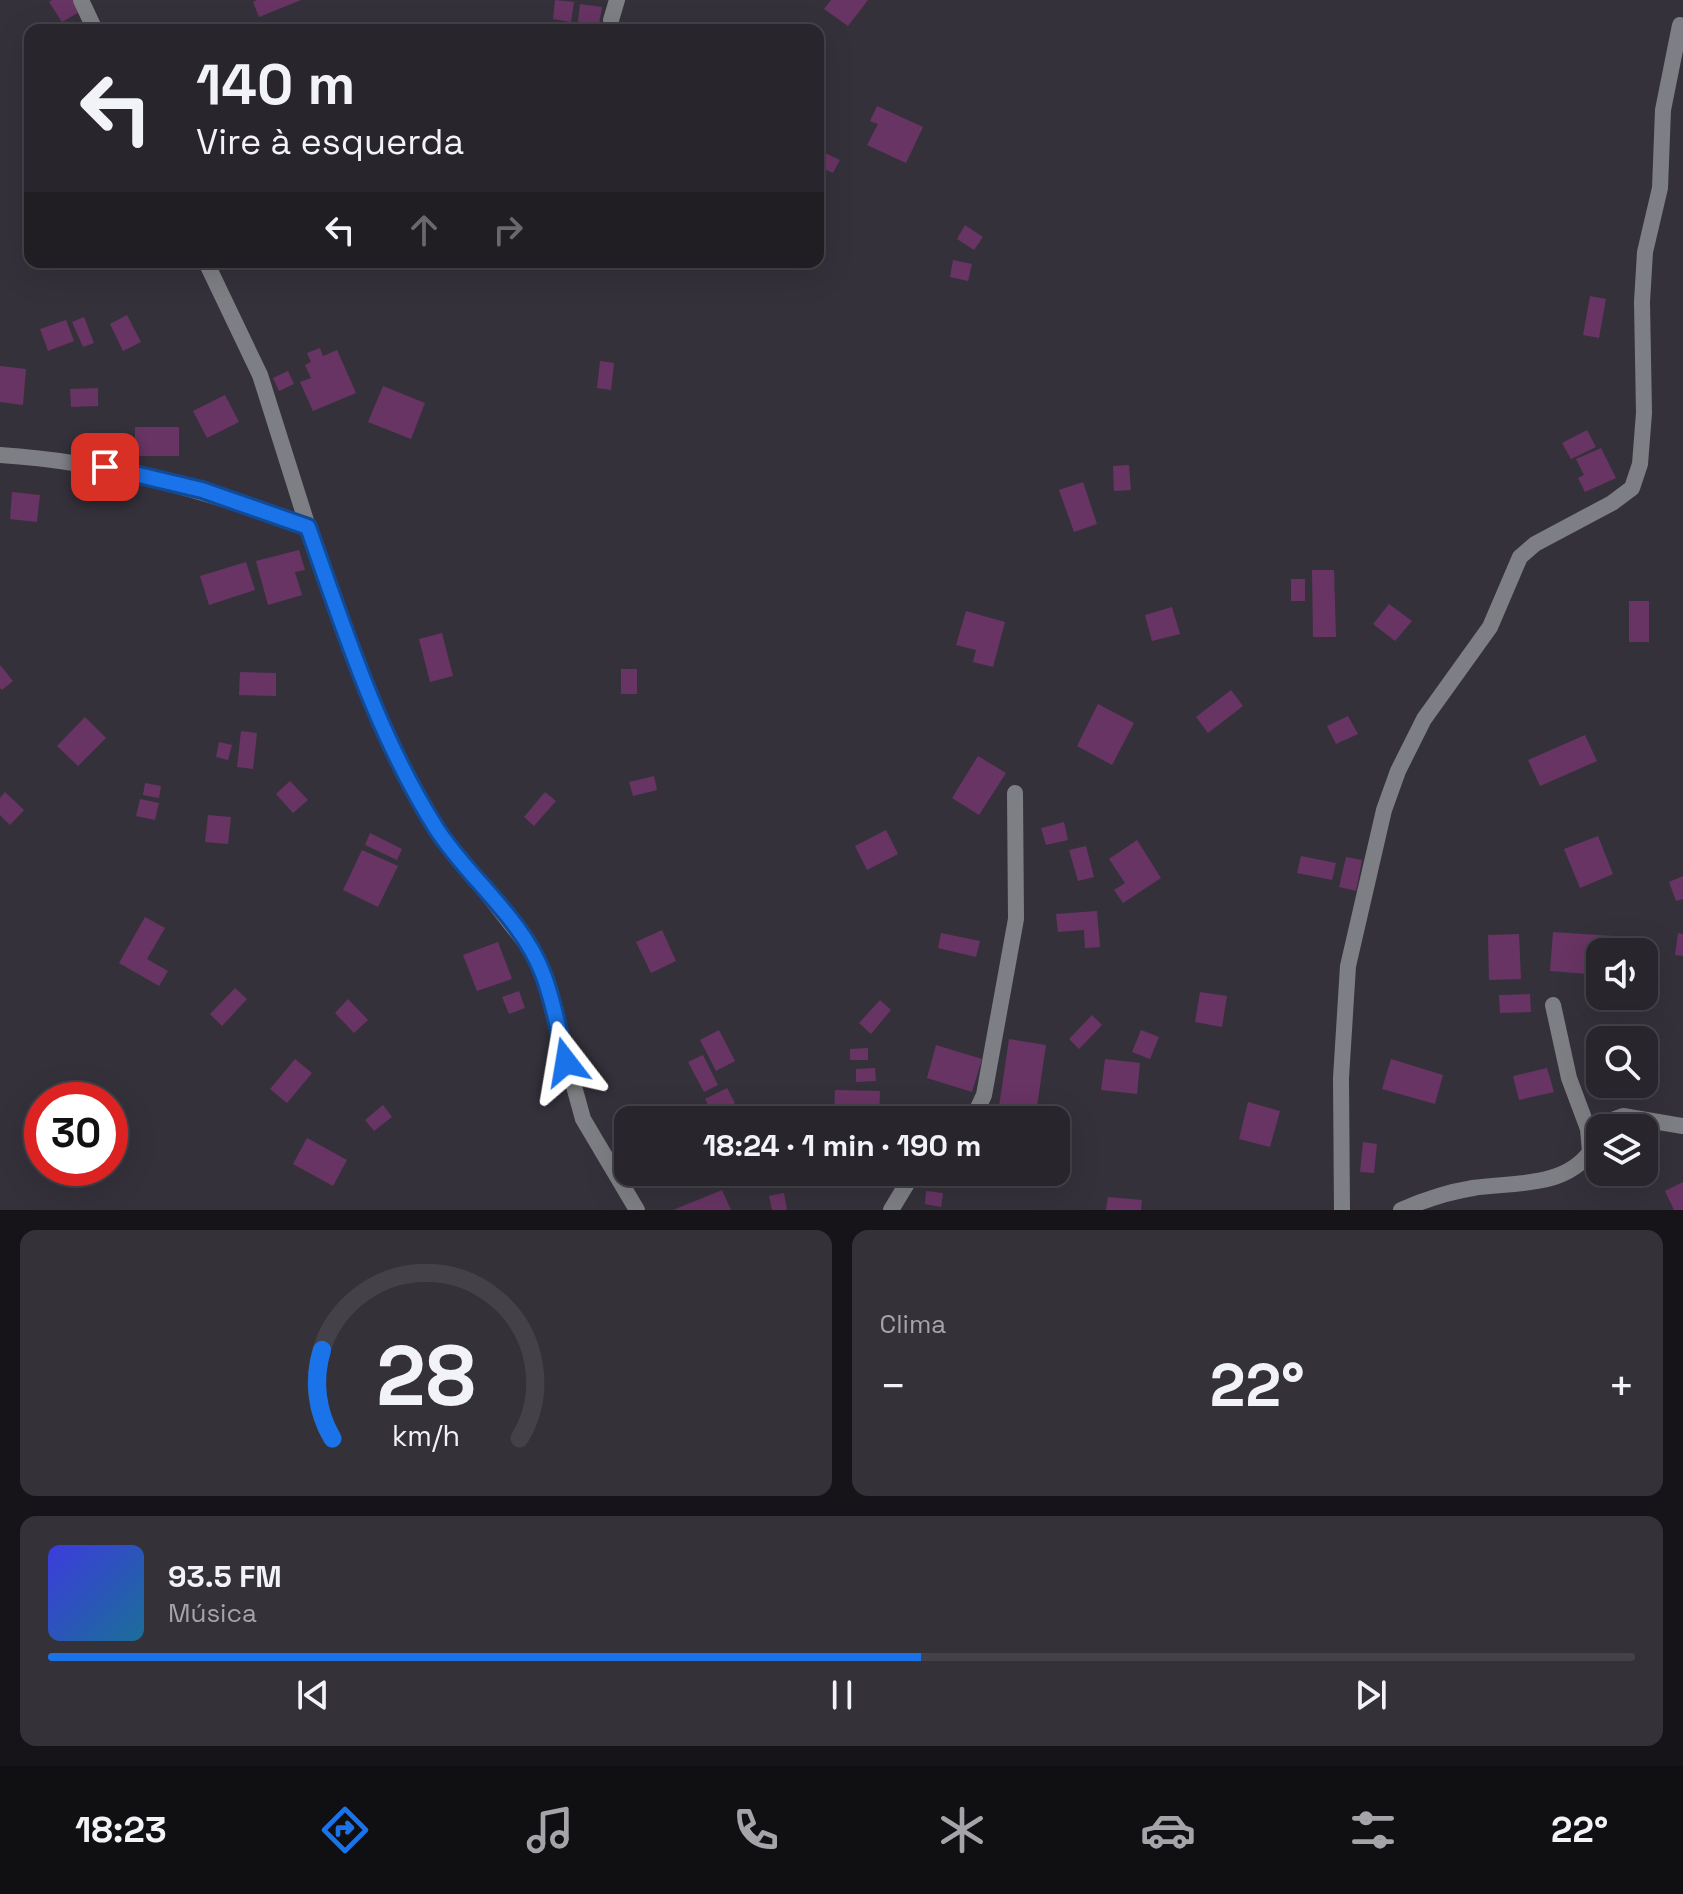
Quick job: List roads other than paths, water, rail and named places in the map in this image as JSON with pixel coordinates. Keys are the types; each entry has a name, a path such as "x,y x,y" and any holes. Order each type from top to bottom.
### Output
{"street":[{"path":"81,0 92,24"},
{"path":"611,20 617,0"},
{"path":"1342,1210 1341,1078 1348,966 1384,810 1398,771 1424,719 1490,627 1520,557 1535,544 1612,503 1632,488 1640,464 1644,413 1642,302 1645,252 1660,188 1663,110 1680,25"},
{"path":"209,268 260,375 346,635 393,749 437,829 528,946 543,974 583,1119 637,1210"},
{"path":"0,455 81,462 202,490 308,527"},
{"path":"979,1106 984,1095 1016,919 1015,793"},
{"path":"1553,1005 1569,1078 1586,1124"},
{"path":"1658,1122 1683,1126"},
{"path":"1401,1210 1423,1200 1473,1188 1516,1185 1559,1176 1581,1165 1586,1158"},
{"path":"891,1210 906,1186"}]}
